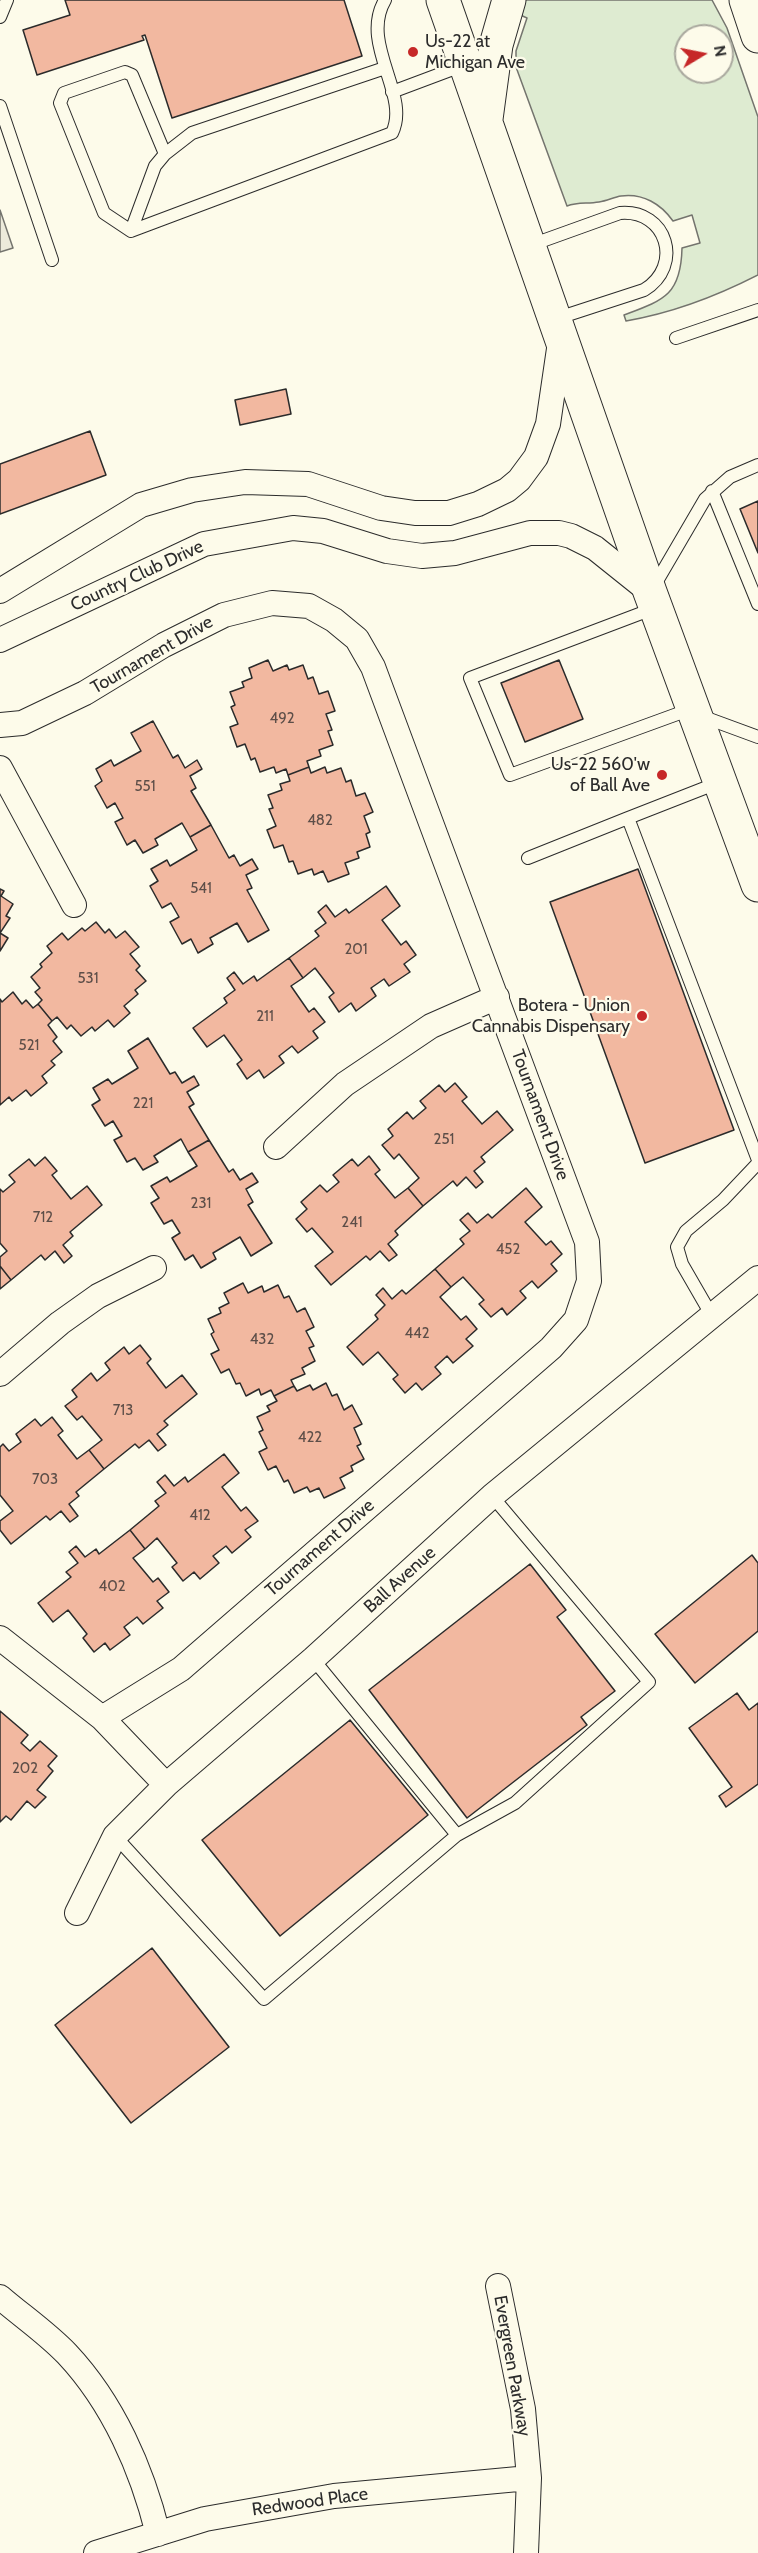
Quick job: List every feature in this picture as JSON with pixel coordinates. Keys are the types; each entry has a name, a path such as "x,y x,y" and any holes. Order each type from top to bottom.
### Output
{"highway":[{"path":"443,0 653,600 720,782 752,860 758,885"},
{"path":"486,124 496,45 509,0"},
{"path":"730,0 752,20"}],"street":[{"path":"0,591 141,505 192,489 245,482 308,484 381,508 415,513 449,513 478,504 507,490 519,480 536,457 548,424 557,328"},
{"name":"Country Club Drive","path":"0,640 204,544 293,528 322,531 387,551 422,556 455,553 530,533 559,533 571,536 595,548 653,600"},
{"name":"Tournament Drive","path":"0,725 22,723 85,693 164,645 224,615 272,603 309,606 334,620 357,639 373,667 587,1242 589,1281 576,1320 552,1348 181,1669 102,1718"},
{"path":"0,768 74,905"},
{"path":"276,1147 345,1084 431,1026 497,997"},
{"path":"0,1374 60,1323 89,1303 154,1268"},
{"name":"Ball Avenue","path":"77,1913 115,1836 166,1785 313,1659 492,1496 758,1278"},
{"path":"0,1638 102,1718 166,1785"},
{"name":"Evergreen Parkway","path":"498,2286 523,2409 529,2478 526,2553"},
{"path":"0,2297 66,2354 101,2397 130,2453 150,2502 158,2534"},
{"name":"Redwood Place","path":"96,2553 205,2519 334,2496 529,2478"}],"lane":[{"path":"0,17 7,0"},
{"path":"131,231 392,133 397,124 376,25 379,9 385,0"},
{"path":"392,92 465,65"},
{"path":"131,231 155,166 165,154 192,133 385,68"},
{"path":"131,231 104,213 60,103 64,93 125,72 132,75 165,154"},
{"path":"0,106 52,260"},
{"path":"528,246 621,213 632,212 650,219 657,226 664,242 666,266 654,284 557,328"},
{"path":"676,338 758,310"},
{"path":"758,465 730,477 712,491 699,508 653,600 470,678 510,775 694,711 758,737"},
{"path":"712,491 758,604"},
{"path":"528,858 720,782"},
{"path":"628,818 758,1161 723,1200 686,1232 677,1247 682,1264 712,1316"},
{"path":"115,1836 264,1999 457,1835 515,1803 649,1682 492,1496"},
{"path":"313,1659 457,1835"}],"green space":[{"path":"525,0 712,0 725,24 674,24 674,84 734,84 734,48 758,117 758,275 694,303 660,314 626,321 624,315 660,300 674,286 681,264 682,248 700,243 692,215 673,221 657,205 637,196 567,206 516,67 516,51 527,18 518,14"}],"shaded area":[{"path":"0,210 13,248 0,252"}],"building":[{"path":"65,0 344,0 362,56 172,118 145,35 142,36 144,40 37,75 23,30 70,15"},
{"path":"286,389 291,414 240,425 235,400"},
{"path":"90,431 106,475 0,514 0,464"},
{"path":"758,501 758,553 740,509"},
{"path":"268,660 273,671 287,665 289,670 303,665 308,679 313,677 319,694 328,691 335,711 326,714 332,730 328,731 333,745 319,750 321,756 307,761 309,767 288,775 286,769 276,773 274,767 260,772 255,758 251,760 245,744 237,747 230,727 238,724 231,707 235,705 230,692 244,687 242,682 252,678 249,668"},
{"path":"559,660 583,719 525,742 501,683"},
{"path":"153,721 173,758 178,755 185,768 197,760 202,769 190,776 196,788 191,791 211,825 190,837 182,823 155,839 158,845 143,853 135,840 127,845 115,822 123,818 115,803 107,808 95,786 102,781 96,769 111,760 114,766 141,751 131,733"},
{"path":"309,767 311,773 325,767 327,773 341,768 346,782 351,780 356,796 365,793 373,812 364,816 370,832 366,834 370,847 357,852 359,858 345,863 349,874 328,882 323,871 314,875 312,869 298,874 293,861 289,862 283,845 274,848 267,830 276,826 269,809 273,808 268,795 282,790 280,784 290,781 288,775"},
{"path":"211,825 229,858 234,855 240,866 252,859 258,869 246,875 252,888 247,890 269,930 248,942 237,923 210,938 213,944 198,953 191,939 182,944 170,922 179,917 171,903 162,908 150,886 158,881 151,869 167,860 170,866 197,850 190,837"},
{"name":"Botera - Union Cannabis Dispensary","path":"638,869 734,1130 645,1163 550,902"},
{"path":"386,886 400,906 382,920 401,945 406,941 416,955 404,964 410,972 389,986 384,979 371,988 376,996 356,1011 351,1003 339,1012 329,997 334,993 315,968 303,978 289,958 319,936 315,931 326,923 318,912 326,905 335,917 346,909 349,913"},
{"path":"0,889 4,891 1,896 13,904 6,916 10,918 0,933"},
{"path":"96,922 105,933 109,929 116,938 125,931 139,947 130,954 140,966 136,970 146,981 135,990 138,994 124,1006 130,1013 114,1027 108,1020 95,1031 92,1027 81,1036 71,1025 67,1029 57,1017 52,1021 38,1004 42,1000 35,992 40,988 31,977 52,953 47,946 62,933 68,940 82,928 85,931"},
{"path":"0,933 8,938 0,951"},
{"path":"289,958 303,978 291,986 309,1012 314,1008 325,1022 313,1031 318,1038 298,1053 292,1046 279,1056 284,1063 264,1078 259,1070 247,1079 237,1064 242,1060 224,1035 207,1047 193,1028 227,1003 224,998 235,990 227,978 234,972 243,984 254,976 257,981"},
{"path":"13,992 22,1004 26,1000 33,1008 38,1004 52,1021 48,1025 57,1037 53,1041 62,1052 51,1061 55,1065 42,1076 47,1083 31,1096 26,1090 12,1101 9,1097 0,1105 0,999 2,1002"},
{"path":"148,1038 170,1074 175,1072 182,1083 194,1076 199,1085 187,1092 194,1104 189,1107 209,1140 188,1152 181,1139 154,1156 158,1162 143,1170 135,1158 127,1162 114,1140 122,1136 113,1121 105,1126 92,1105 100,1100 93,1088 108,1079 112,1084 138,1068 128,1051"},
{"path":"455,1083 467,1097 462,1101 482,1124 497,1111 513,1130 481,1157 485,1162 474,1171 483,1182 476,1188 466,1177 457,1186 453,1181 423,1206 408,1188 419,1178 399,1154 394,1159 382,1145 393,1136 388,1129 407,1112 413,1119 426,1108 420,1101 439,1085 445,1092"},
{"path":"209,1140 229,1172 233,1169 240,1180 252,1173 258,1182 246,1189 253,1202 248,1205 272,1243 251,1256 240,1237 213,1253 216,1259 201,1268 193,1255 185,1260 172,1238 180,1233 172,1220 164,1224 151,1203 159,1198 151,1186 167,1177 170,1182 197,1166 188,1152"},
{"path":"369,1156 380,1170 375,1174 395,1198 408,1188 423,1206 395,1231 398,1235 388,1244 397,1255 389,1261 380,1251 370,1260 366,1256 331,1285 315,1266 333,1252 312,1228 307,1232 296,1219 307,1209 301,1202 320,1185 327,1192 339,1182 333,1175 352,1159 358,1166"},
{"path":"45,1157 57,1171 52,1175 71,1199 87,1186 102,1205 70,1232 73,1236 63,1245 72,1256 64,1263 55,1251 45,1260 41,1255 11,1280 0,1266 0,1257 7,1251 0,1243 0,1189 3,1192 15,1182 9,1175 29,1159 35,1166"},
{"path":"526,1188 542,1207 525,1222 546,1245 551,1241 562,1254 551,1264 557,1271 538,1288 532,1281 520,1291 526,1298 507,1315 502,1308 491,1317 479,1304 484,1300 463,1277 451,1287 435,1269 464,1244 460,1239 470,1231 460,1220 468,1213 477,1223 488,1214 492,1218"},
{"path":"0,1266 11,1280 0,1289"},
{"path":"435,1269 451,1287 440,1297 461,1320 466,1316 477,1329 466,1339 473,1346 453,1363 447,1356 435,1367 441,1374 422,1390 416,1383 405,1393 393,1379 398,1375 378,1352 363,1365 347,1347 378,1319 375,1315 385,1305 376,1295 383,1288 392,1299 402,1290 406,1294"},
{"path":"243,1283 248,1293 262,1286 264,1292 278,1285 284,1298 289,1296 297,1312 305,1308 314,1327 306,1331 314,1346 309,1348 315,1361 302,1368 305,1374 291,1380 294,1386 274,1396 271,1390 261,1395 259,1389 246,1396 240,1383 236,1384 229,1369 221,1373 211,1354 219,1350 211,1334 214,1332 208,1319 221,1313 219,1308 229,1303 224,1293"},
{"path":"140,1345 151,1359 147,1363 166,1388 182,1375 197,1394 164,1421 168,1425 157,1434 166,1445 158,1451 149,1440 139,1448 135,1444 104,1469 89,1450 102,1440 82,1416 77,1420 65,1406 77,1397 72,1390 91,1373 97,1381 110,1370 105,1363 124,1347 129,1354"},
{"path":"326,1383 332,1396 337,1394 344,1410 352,1405 362,1424 354,1428 361,1444 357,1446 364,1459 351,1466 353,1471 340,1478 345,1488 324,1498 319,1488 310,1492 307,1487 294,1493 288,1480 284,1482 276,1466 268,1470 259,1452 267,1448 259,1432 263,1430 257,1417 270,1411 267,1406 277,1401 274,1396 294,1386 297,1391 310,1385 313,1390"},
{"path":"52,1417 63,1431 58,1435 77,1459 89,1450 104,1469 76,1492 79,1496 69,1504 78,1516 70,1522 61,1511 50,1520 46,1516 11,1544 0,1530 0,1521 13,1511 0,1495 0,1447 3,1444 9,1451 21,1442 16,1434 35,1419 41,1426"},
{"path":"224,1454 239,1473 222,1487 241,1511 246,1507 258,1521 245,1530 251,1537 232,1553 226,1546 213,1556 219,1563 200,1579 194,1572 183,1581 172,1567 177,1563 157,1538 145,1549 130,1530 159,1506 155,1501 166,1493 157,1482 165,1475 174,1486 185,1477 188,1482"},
{"path":"130,1530 145,1549 133,1558 153,1582 158,1578 169,1592 157,1601 163,1608 143,1624 137,1617 124,1627 130,1635 110,1650 105,1643 94,1652 83,1638 87,1634 68,1610 53,1622 38,1603 71,1577 66,1572 78,1563 69,1552 76,1546 85,1557 96,1549 99,1554"},
{"path":"752,1555 758,1563 758,1631 695,1683 655,1634"},
{"path":"530,1564 566,1610 557,1617 615,1691 581,1717 587,1725 467,1818 369,1690"},
{"path":"737,1693 749,1710 758,1703 758,1784 726,1807 719,1796 732,1787 689,1728"},
{"path":"0,1711 28,1735 21,1743 30,1751 40,1741 57,1756 48,1766 53,1771 37,1790 46,1797 35,1808 27,1801 11,1820 6,1816 0,1822"},
{"path":"350,1720 428,1815 280,1936 202,1840"},
{"path":"152,1948 229,2047 131,2123 55,2025"}],"place":[{"name":"Us-22 at Michigan Ave","path":"413,52"},
{"name":"Us-22 560'w of Ball Ave","path":"662,775"},
{"name":"Botera - Union Cannabis Dispensary","path":"642,1016"}]}
